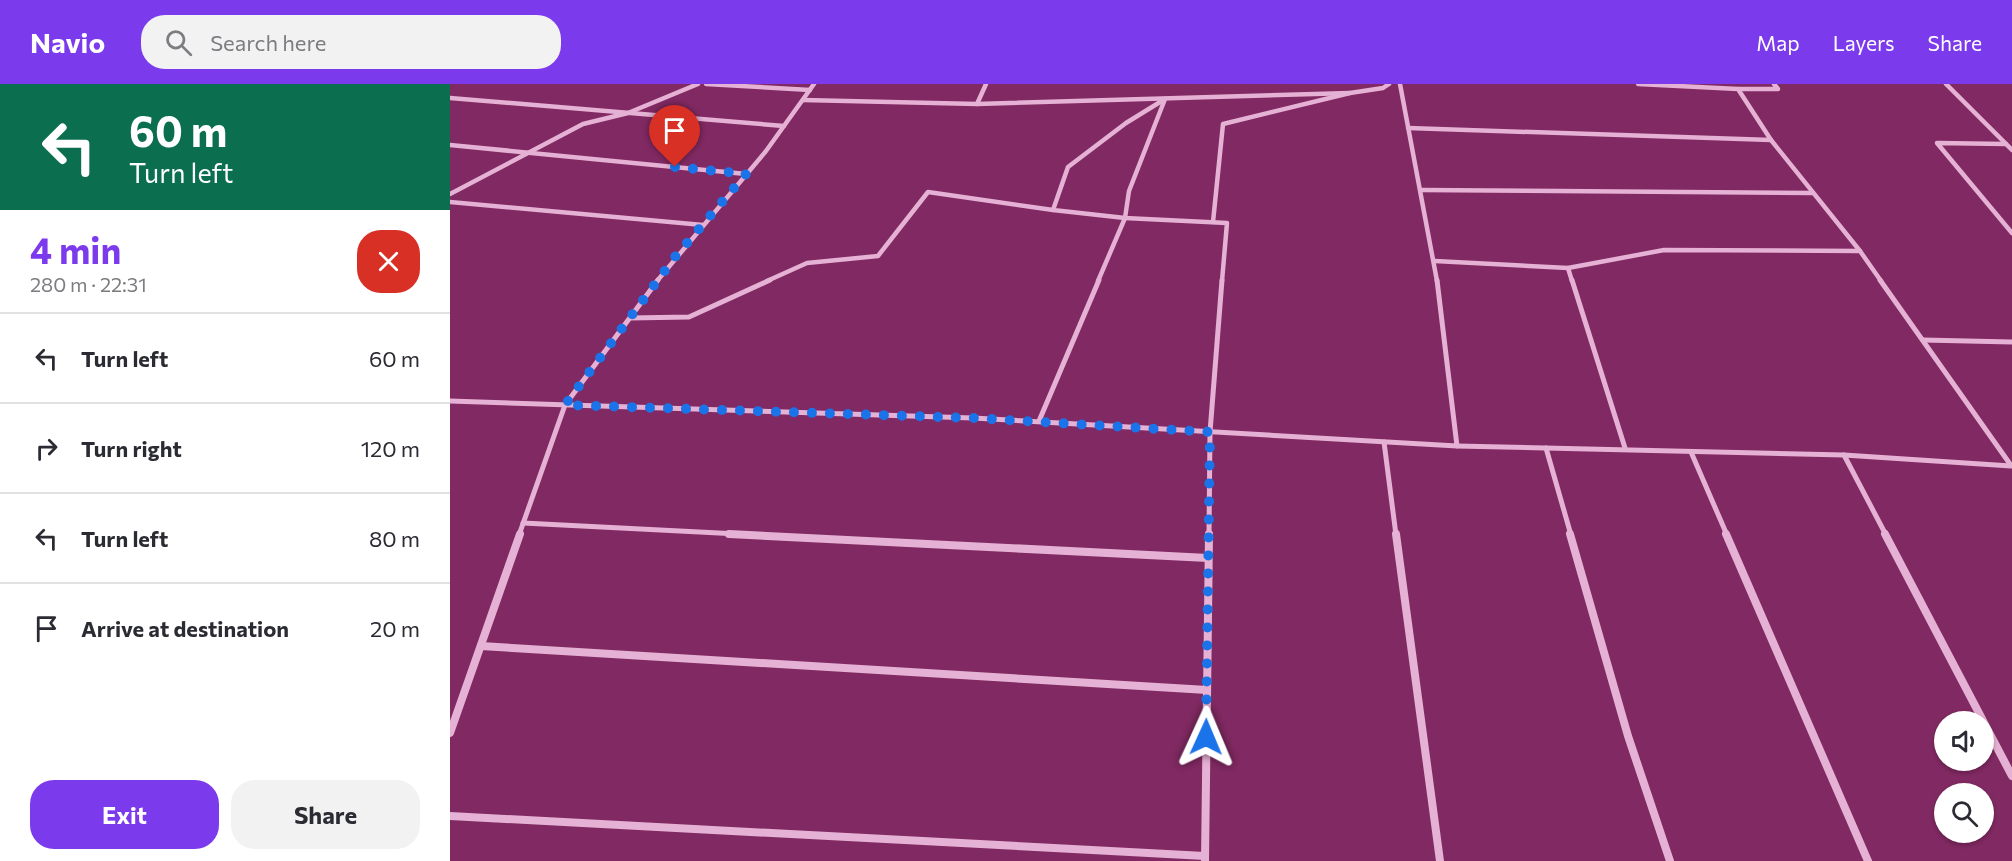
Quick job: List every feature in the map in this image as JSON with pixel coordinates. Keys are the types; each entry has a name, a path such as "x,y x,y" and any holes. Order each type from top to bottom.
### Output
{"street":[{"path":"450,194 532,153 583,124 628,113 698,84"},
{"path":"706,84 810,90"},
{"path":"450,733 565,405 675,257 746,174 814,84"},
{"path":"977,104 986,84"},
{"path":"1213,222 1224,124 1350,93 1383,88 1389,84"},
{"path":"1400,84 1435,261 1457,446"},
{"path":"1638,84 1778,89 1774,84"},
{"path":"1946,84 2012,150"},
{"path":"1738,89 1771,140 1860,251 2011,466"},
{"path":"803,100 977,104 1350,93"},
{"path":"450,98 784,126"},
{"path":"1053,210 1068,167 1126,123 1165,99"},
{"path":"1039,422 1125,218 1129,191 1165,99"},
{"path":"1408,128 1771,140"},
{"path":"2007,144 1937,143 2012,233"},
{"path":"450,145 746,174"},
{"path":"1420,190 1813,193"},
{"path":"450,816 1205,858 1210,432 1227,223 1125,218 928,192 878,256 807,263 689,316 630,318"},
{"path":"450,202 703,225"},
{"path":"1435,261 1568,268 1664,250 1860,251"},
{"path":"1568,268 1625,448"},
{"path":"1923,340 2012,342"},
{"path":"450,401 1039,422 1457,446 1625,448 1691,452 1844,455 2011,466"},
{"path":"1384,442 1440,861"},
{"path":"1546,448 1628,736 1670,861"},
{"path":"1691,452 1868,861"},
{"path":"1844,455 2012,776"},
{"path":"523,523 1208,558"},
{"path":"480,646 1207,690"}],"route":[{"path":"675,167 746,174 675,257 565,405 973,418 1210,432 1206,737"}]}
